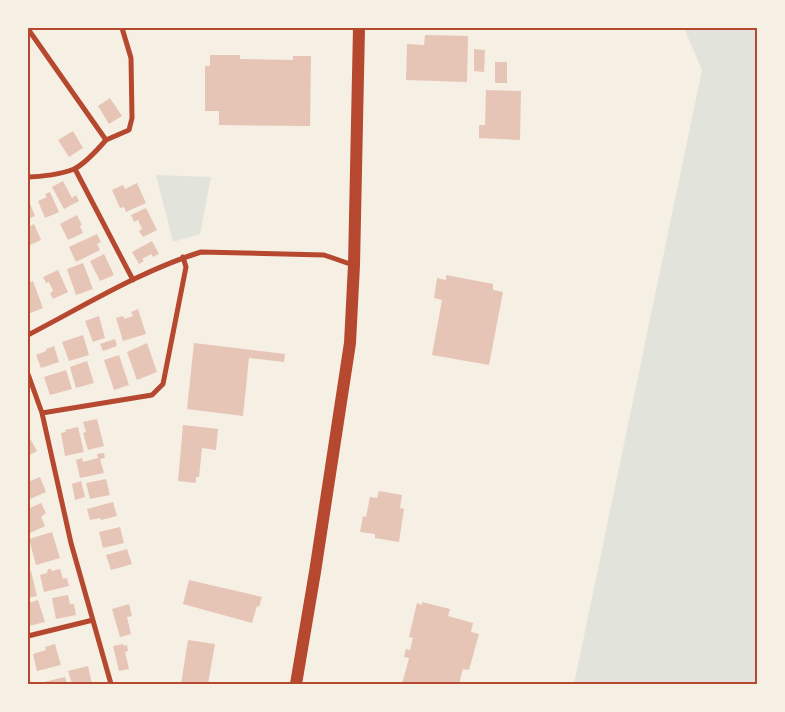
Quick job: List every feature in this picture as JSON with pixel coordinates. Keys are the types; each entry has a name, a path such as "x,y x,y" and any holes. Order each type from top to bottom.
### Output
{"highway":[{"path":"296,684 317,563 350,343 354,265 359,28"}],"street":[{"path":"28,177 38,177 75,169 99,149 106,140 129,130 132,118 131,58 122,28"},
{"path":"28,29 106,140"},
{"path":"75,169 133,280"},
{"path":"28,336 133,280 201,252 324,255 354,265"},
{"path":"42,413 152,395 163,384 186,267 183,258"},
{"path":"28,374 42,413 71,543 111,684"},
{"path":"28,636 93,620"}],"shaded area":[{"path":"684,28 757,28 757,684 574,684 702,70"},
{"path":"156,175 211,177 200,234 173,242"}],"building":[{"path":"425,35 468,36 467,82 406,80 407,44 424,45"},
{"path":"474,49 485,50 484,72 474,71"},
{"path":"210,55 240,55 240,59 293,60 293,56 311,56 310,126 219,125 219,111 205,111 205,66 210,66"},
{"path":"495,62 507,62 507,83 495,83"},
{"path":"486,90 521,91 520,140 479,138 479,125 485,125"},
{"path":"110,98 122,116 109,124 98,106"},
{"path":"73,131 83,148 69,157 58,140"},
{"path":"63,181 72,198 76,195 79,201 64,209 52,187"},
{"path":"137,183 146,203 126,212 124,207 120,208 112,190 123,185 125,189"},
{"path":"50,192 59,212 45,218 38,201 47,197 45,194"},
{"path":"28,202 35,216 28,219"},
{"path":"146,208 157,230 143,237 139,231 142,229 138,220 134,222 131,215"},
{"path":"77,215 82,225 80,226 83,233 68,240 60,224"},
{"path":"34,224 41,240 28,246 28,227"},
{"path":"97,234 101,242 97,244 100,250 76,262 69,247"},
{"path":"152,241 159,254 153,257 151,254 142,259 144,261 139,264 132,252"},
{"path":"104,254 114,275 100,281 90,261"},
{"path":"83,263 93,289 76,295 67,269"},
{"path":"58,270 68,292 53,299 50,293 53,291 49,282 46,283 43,277"},
{"path":"446,275 493,284 493,290 503,292 489,365 432,355 442,300 434,298 437,278 446,280"},
{"path":"33,281 43,308 28,314 28,283"},
{"path":"138,309 146,334 123,341 116,318 123,316 124,319 133,316 131,312"},
{"path":"99,316 105,338 93,342 85,321"},
{"path":"83,335 89,355 69,361 62,342"},
{"path":"115,339 117,346 103,351 100,344"},
{"path":"147,343 157,372 137,380 127,352"},
{"path":"194,343 285,354 284,362 249,358 243,416 187,409"},
{"path":"54,346 59,362 41,368 36,355"},
{"path":"119,355 129,385 114,390 104,360"},
{"path":"87,361 94,383 76,388 70,367"},
{"path":"66,370 72,389 50,395 44,377"},
{"path":"97,419 104,446 88,450 83,433 86,432 83,422"},
{"path":"183,425 218,429 216,450 202,448 199,477 196,477 196,483 178,481"},
{"path":"78,427 84,452 65,456 61,433"},
{"path":"28,435 37,451 28,456"},
{"path":"104,453 105,458 100,459 104,473 80,478 76,460 82,458 83,462 98,458 97,454"},
{"path":"40,477 46,492 28,500 28,482"},
{"path":"106,479 110,495 90,499 86,483"},
{"path":"81,481 85,497 75,500 72,484"},
{"path":"379,491 402,495 400,508 404,509 399,542 375,538 375,534 360,532 363,516 366,517 370,497 377,498"},
{"path":"113,502 117,516 101,520 100,518 90,520 87,509"},
{"path":"41,503 46,513 41,517 45,526 28,534 28,509"},
{"path":"120,527 124,543 103,548 99,532"},
{"path":"52,532 60,558 36,565 29,539"},
{"path":"127,549 132,564 111,570 106,555"},
{"path":"48,569 52,571 60,569 63,579 67,578 69,586 44,592 40,575 47,573"},
{"path":"31,571 37,596 28,598 28,572"},
{"path":"189,580 262,597 252,623 183,604"},
{"path":"68,595 70,604 74,604 76,615 56,619 52,598"},
{"path":"38,600 45,622 29,626 28,603"},
{"path":"422,602 450,609 448,616 473,623 471,632 479,634 469,670 463,669 459,684 402,684 409,658 404,657 406,649 410,650 413,638 409,637 417,603 422,605"},
{"path":"129,604 132,616 127,617 131,634 120,637 112,609"},
{"path":"188,640 215,644 208,684 181,684"},
{"path":"55,644 61,665 37,671 33,654 46,650 45,647"},
{"path":"123,644 124,646 127,645 128,651 125,652 129,669 119,671 113,646"},
{"path":"88,666 92,684 72,684 68,671"},
{"path":"65,677 67,684 44,684 44,682"}]}
